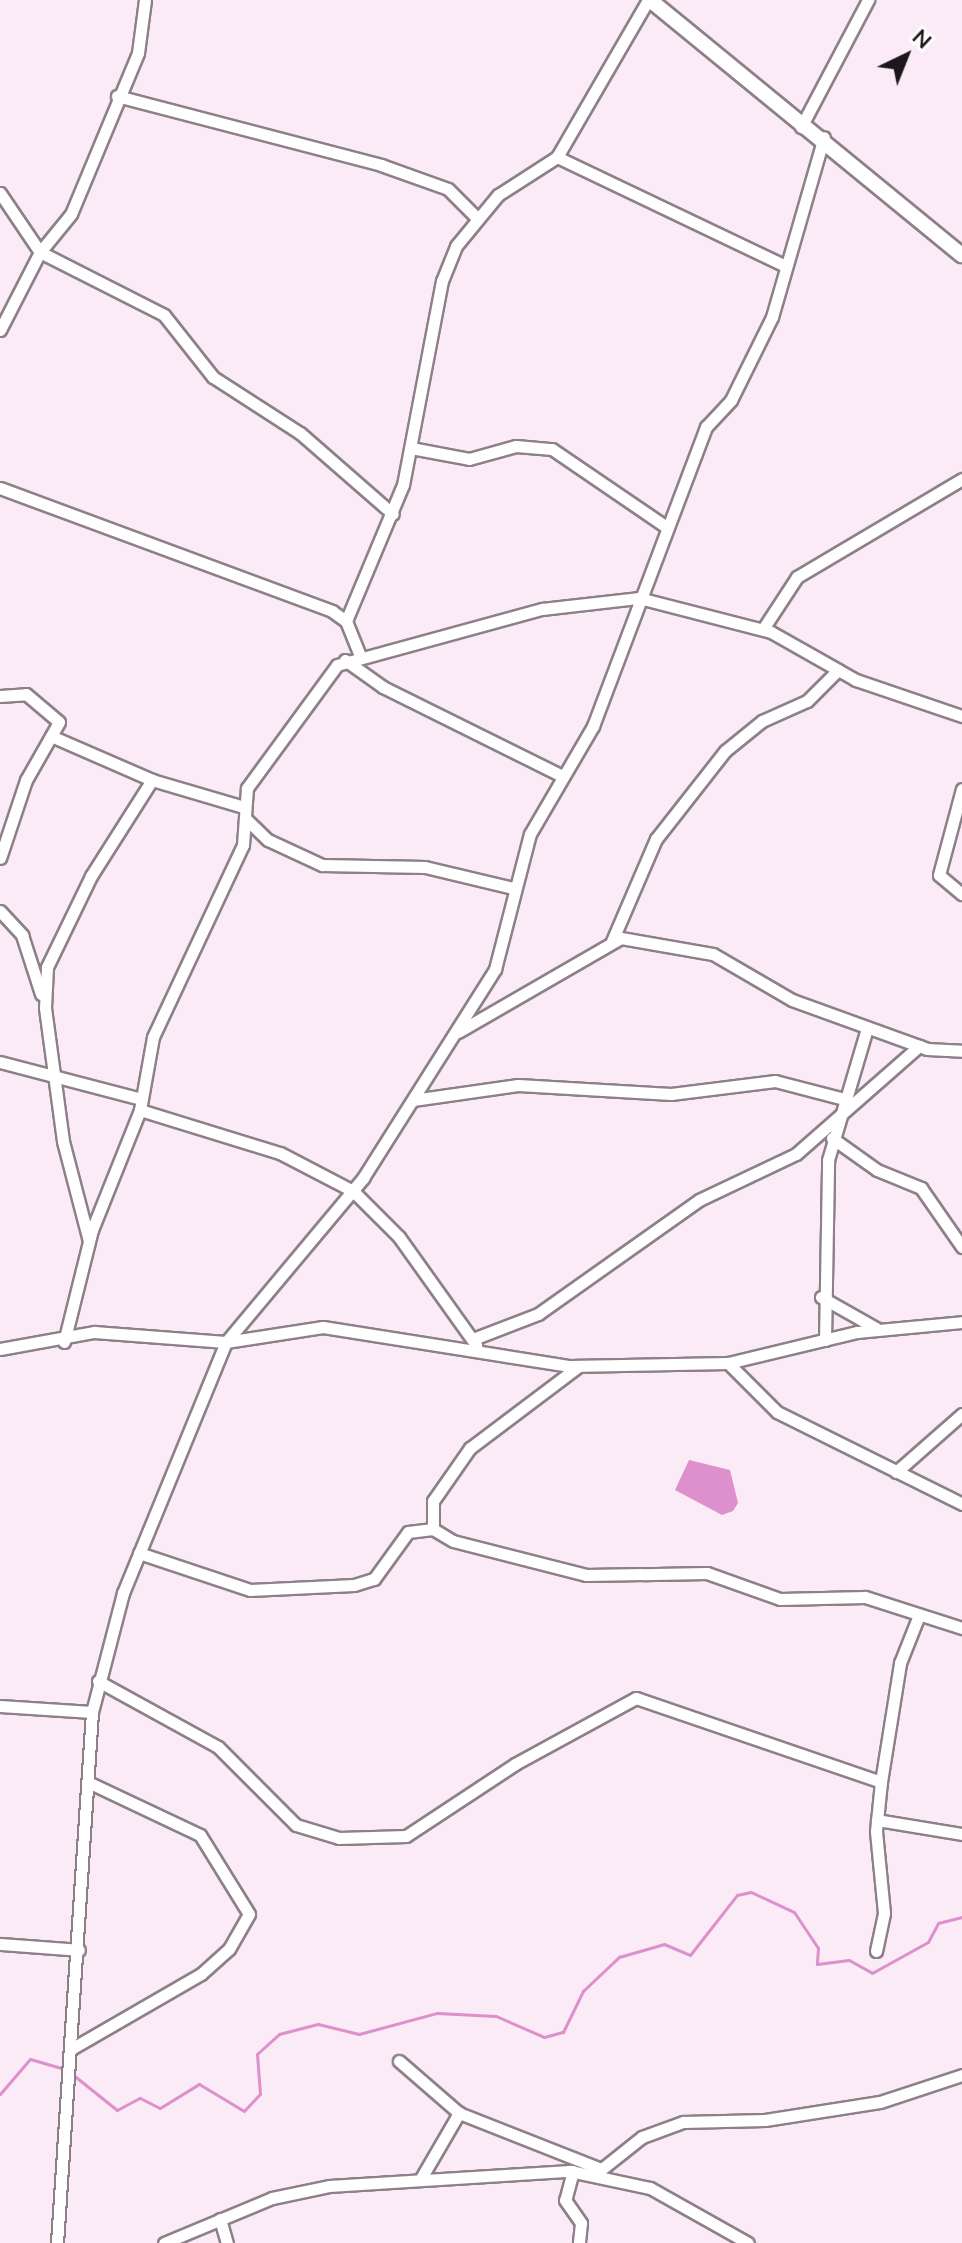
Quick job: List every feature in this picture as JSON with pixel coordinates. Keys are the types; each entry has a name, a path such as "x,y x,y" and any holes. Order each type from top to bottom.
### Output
{"main road":[{"path":"649,0 801,127 824,137 962,255"}],"street":[{"path":"0,330 40,252 71,214 117,96 138,53 145,0"},
{"path":"359,654 346,621 393,514 411,448 442,281 477,218 557,157 649,0"},
{"path":"801,127 868,0"},
{"path":"117,96 381,165 448,189 477,218"},
{"path":"57,2243 79,1950 92,1712 98,1681 139,1553 226,1342 353,1191 495,969 513,888 560,775 593,726 706,427 731,400 772,317 783,265 824,137"},
{"path":"557,157 783,265"},
{"path":"0,193 40,252 164,315 213,377 300,433 393,514"},
{"path":"411,448 466,459 516,446 552,449 668,528"},
{"path":"763,629 809,568 962,479"},
{"path":"0,488 346,621"},
{"path":"64,1342 89,1242 141,1105 153,1037 221,900 245,813 267,752 345,660 542,609 639,598 763,629 838,670 962,716"},
{"path":"345,660 383,687 560,775"},
{"path":"457,1032 500,1013 612,941 656,839 725,751 762,721 807,701 838,670"},
{"path":"0,696 26,694 55,713 59,722 26,780 0,858"},
{"path":"51,736 152,780 245,813 268,840 322,865 425,867 513,888"},
{"path":"45,1008 47,967 91,876 152,780"},
{"path":"962,789 939,875 962,894"},
{"path":"0,911 22,935 45,1008 54,1076 89,1242"},
{"path":"612,941 713,954 768,988 867,1028 919,1046 962,1051"},
{"path":"825,1340 821,1297 832,1138 867,1028"},
{"path":"475,1344 587,1286 699,1200 796,1154 919,1046"},
{"path":"0,1062 54,1076 280,1153 353,1191 399,1237 475,1344"},
{"path":"413,1100 518,1085 671,1094 775,1081 844,1099"},
{"path":"832,1138 877,1170 921,1188 962,1247"},
{"path":"821,1297 878,1329"},
{"path":"0,1349 64,1342 94,1332 226,1342 323,1327 475,1344 580,1365 728,1363 878,1329 962,1322"},
{"path":"728,1363 777,1412 962,1504"},
{"path":"433,1529 433,1501 470,1448 580,1365"},
{"path":"896,1472 962,1414"},
{"path":"139,1553 250,1590 354,1585 374,1579 408,1532 433,1529 453,1541 586,1575 707,1573 780,1599 811,1604 848,1595 962,1628"},
{"path":"876,1951 885,1901 877,1820 881,1782 900,1663 919,1615"},
{"path":"98,1681 207,1740 296,1825 339,1838 379,1840 421,1830 515,1764 636,1698 881,1782"},
{"path":"0,1706 92,1712"},
{"path":"71,2049 201,1974 229,1949 249,1914 192,1828 90,1783"},
{"path":"877,1820 962,1834"},
{"path":"0,1944 79,1950"},
{"path":"399,2061 459,2113 650,2188 748,2243"},
{"path":"164,2243 220,2219 329,2186 600,2170 642,2137 683,2122 765,2120 880,2102 962,2075"},
{"path":"420,2180 459,2113"},
{"path":"573,2171 565,2200 581,2223 579,2243"},
{"path":"220,2219 227,2243"}],"shaded area":[{"path":"689,1460 730,1470 738,1503 733,1511 722,1515 675,1490"}],"waterway":[{"path":"72,2074 117,2110 140,2098 160,2108 199,2084 244,2111 260,2094 257,2054 279,2034 318,2024 359,2034 437,2013 496,2016 544,2037 563,2032 583,1991 619,1957 664,1944 690,1955 737,1895 751,1892 794,1912 818,1948 817,1964 849,1960 872,1973 928,1942 938,1923 962,1917"},
{"path":"0,2094 30,2059 66,2069"}]}
